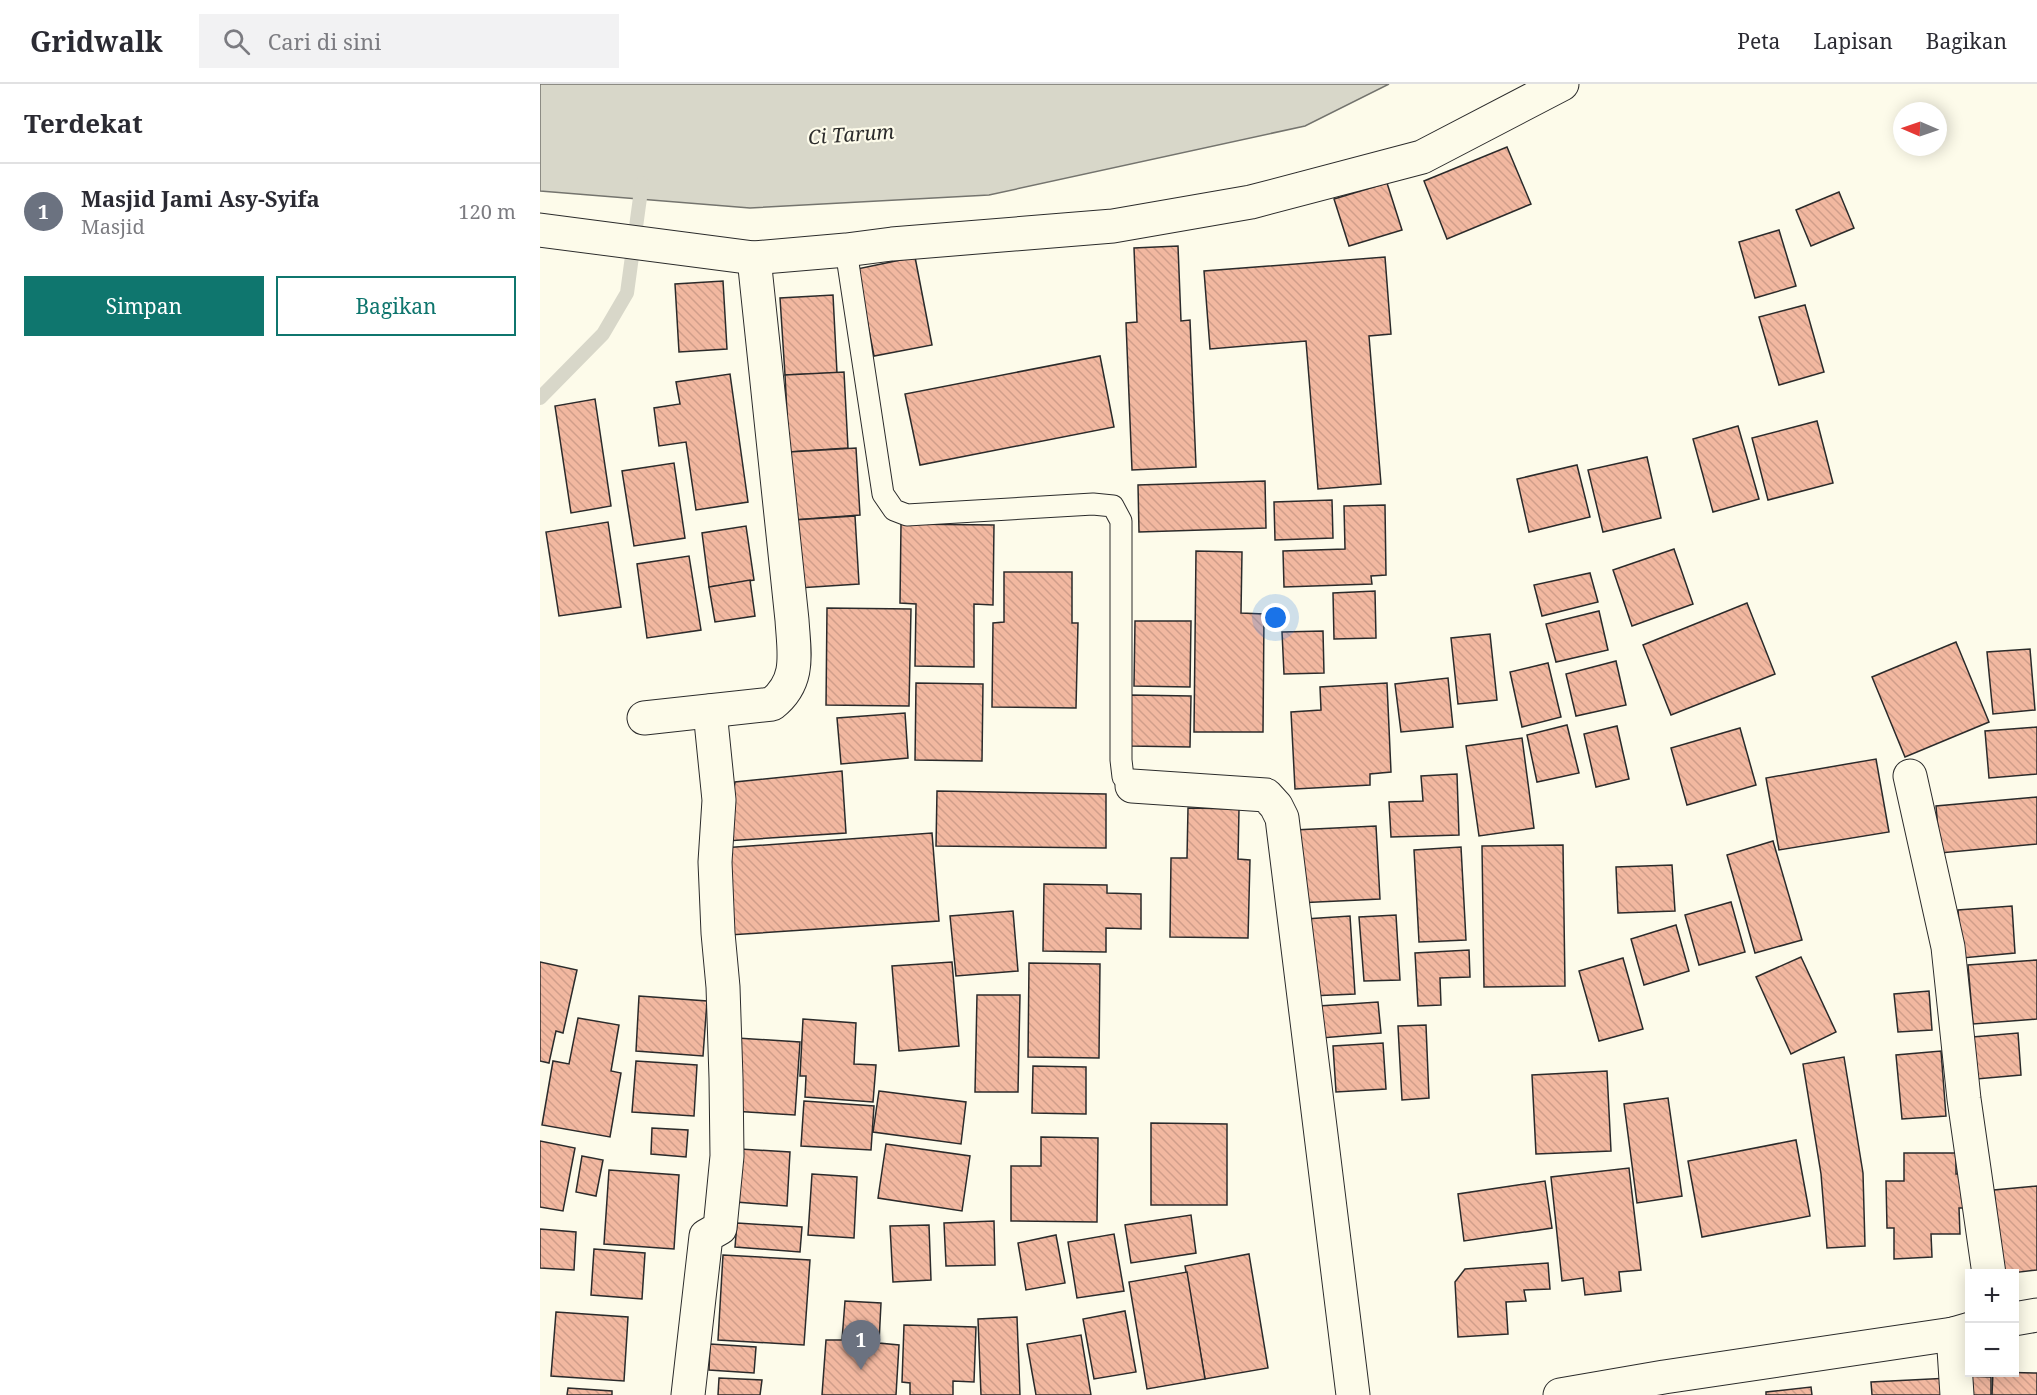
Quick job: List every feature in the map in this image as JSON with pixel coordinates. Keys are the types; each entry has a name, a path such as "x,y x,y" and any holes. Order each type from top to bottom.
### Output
{"street":[{"path":"540,230 754,258 1113,226 1251,202 1422,157 1562,84"},
{"path":"644,718 772,704 783,696 790,683 795,657 754,258"},
{"path":"688,1395 706,1236 720,1228 727,1156 723,987 715,862 719,800 710,711"},
{"path":"1910,776 1948,947 1964,1099 1988,1269"},
{"path":"1132,786 1266,795 1276,806 1282,818 1353,1395"},
{"path":"2019,1318 2037,1315"},
{"path":"1560,1395 1961,1331 1957,1395"}],"lane":[{"path":"846,250 883,494 894,510 907,515 1093,504 1113,506 1120,521 1121,760 1123,777 1132,786"}],"water":[{"name":"Ci Tarum","path":"540,84 1389,84 1305,126 989,195 750,208 540,191"}],"building":[{"path":"1507,147 1531,204 1447,239 1424,181"},
{"path":"1387,183 1402,230 1349,246 1334,199"},
{"path":"1839,192 1854,228 1811,246 1796,210"},
{"path":"1779,230 1796,286 1755,298 1739,242"},
{"path":"1178,246 1181,321 1190,320 1196,467 1132,470 1126,323 1137,322 1134,248"},
{"path":"915,257 932,345 874,356 857,269"},
{"path":"1385,257 1391,334 1369,336 1381,484 1318,489 1306,341 1210,349 1204,271"},
{"path":"723,281 727,349 679,352 675,284"},
{"path":"833,295 837,373 785,375 780,298"},
{"path":"1805,305 1824,372 1779,385 1759,317"},
{"path":"1100,356 1114,427 920,465 905,394"},
{"path":"844,372 848,448 789,452 785,375"},
{"path":"730,374 748,502 696,510 686,442 659,446 654,408 680,404 676,382"},
{"path":"595,399 611,506 571,513 555,406"},
{"path":"1817,421 1833,483 1768,500 1752,438"},
{"path":"1738,426 1759,499 1713,512 1693,439"},
{"path":"856,448 860,515 794,520 789,452"},
{"path":"1647,457 1661,518 1603,532 1588,470"},
{"path":"674,463 685,538 634,546 622,471"},
{"path":"1577,465 1590,517 1529,532 1517,479"},
{"path":"1265,481 1266,528 1139,532 1138,485"},
{"path":"1332,500 1333,538 1275,540 1274,502"},
{"path":"1385,505 1386,575 1371,576 1372,584 1284,587 1283,551 1345,549 1344,506"},
{"path":"855,516 859,584 798,588 794,520"},
{"path":"608,522 621,607 559,616 546,532"},
{"path":"901,524 994,525 993,605 974,604 974,667 915,666 916,604 900,603"},
{"path":"746,526 754,580 709,587 702,533"},
{"path":"1674,549 1693,604 1632,626 1613,570"},
{"path":"1196,551 1242,552 1241,613 1264,614 1263,732 1194,732"},
{"path":"689,556 701,630 647,638 637,564"},
{"path":"1004,572 1072,572 1072,623 1078,623 1076,708 992,707 993,623 1004,622"},
{"path":"1590,573 1598,602 1542,616 1534,585"},
{"path":"750,580 755,616 715,622 709,587"},
{"path":"1375,591 1376,638 1334,639 1333,593"},
{"path":"1747,603 1775,674 1671,715 1643,645"},
{"path":"827,608 911,609 909,706 826,705"},
{"path":"1599,611 1608,650 1556,662 1546,624"},
{"path":"1135,621 1191,621 1190,687 1134,686"},
{"path":"1323,631 1324,673 1284,674 1282,632"},
{"path":"1490,634 1497,700 1458,704 1451,638"},
{"path":"1956,642 1989,722 1905,757 1872,677"},
{"path":"2030,649 2035,710 1993,714 1987,652"},
{"path":"1616,661 1626,705 1576,716 1566,674"},
{"path":"1548,663 1561,717 1522,727 1510,672"},
{"path":"1448,678 1453,727 1401,732 1395,684"},
{"path":"916,683 983,684 982,761 915,760"},
{"path":"1387,683 1391,772 1370,774 1370,785 1295,789 1291,712 1321,710 1320,687"},
{"path":"1130,695 1191,696 1190,747 1130,746"},
{"path":"905,713 908,758 841,764 837,718"},
{"path":"1567,725 1579,773 1537,782 1527,735"},
{"path":"1617,726 1629,779 1596,787 1584,734"},
{"path":"2037,727 2037,774 1989,778 1985,731"},
{"path":"1740,728 1756,785 1687,805 1671,748"},
{"path":"1522,738 1534,828 1479,836 1466,746"},
{"path":"1876,759 1889,832 1779,850 1766,778"},
{"path":"842,771 846,833 726,841 735,782"},
{"path":"1457,774 1459,835 1391,837 1389,802 1423,801 1421,776"},
{"path":"937,791 1106,794 1106,848 936,846"},
{"path":"2037,797 2037,844 1940,853 1936,806"},
{"path":"1188,808 1239,809 1238,859 1250,860 1248,938 1170,937 1171,858 1187,858"},
{"path":"1376,826 1380,899 1297,903 1294,830"},
{"path":"932,833 939,921 729,935 722,848"},
{"path":"1773,841 1802,940 1755,953 1727,855"},
{"path":"1563,845 1565,986 1484,987 1482,846"},
{"path":"1461,847 1466,940 1419,942 1414,850"},
{"path":"1672,865 1675,911 1618,913 1616,867"},
{"path":"1044,884 1107,885 1107,893 1141,894 1141,929 1106,928 1106,952 1043,951"},
{"path":"1731,902 1745,952 1699,965 1685,915"},
{"path":"2012,906 2015,953 1962,958 1958,910"},
{"path":"1013,911 1018,971 956,976 950,916"},
{"path":"1396,915 1400,980 1364,981 1359,917"},
{"path":"1350,916 1355,994 1310,996 1305,919"},
{"path":"1676,925 1689,971 1644,985 1631,939"},
{"path":"1469,950 1470,977 1440,978 1441,1005 1418,1006 1415,953"},
{"path":"1801,957 1836,1032 1791,1054 1756,977"},
{"path":"1623,958 1643,1029 1599,1041 1579,971"},
{"path":"2037,960 2037,1019 1973,1024 1968,965"},
{"path":"540,962 577,970 563,1033 556,1031 549,1063 540,1061"},
{"path":"952,962 959,1046 899,1051 892,966"},
{"path":"1029,963 1100,964 1099,1058 1028,1057"},
{"path":"1929,991 1932,1030 1898,1032 1894,994"},
{"path":"977,995 1020,995 1018,1092 975,1092"},
{"path":"639,996 707,1001 703,1056 636,1051"},
{"path":"1378,1002 1381,1033 1321,1038 1319,1006"},
{"path":"578,1018 619,1025 611,1071 621,1073 610,1137 542,1125 553,1061 569,1064"},
{"path":"803,1019 856,1023 854,1064 876,1065 873,1102 805,1097 806,1076 800,1076"},
{"path":"1426,1025 1429,1098 1402,1100 1398,1026"},
{"path":"2018,1033 2021,1075 1965,1080 1961,1038"},
{"path":"737,1038 800,1042 795,1115 732,1111"},
{"path":"1383,1043 1386,1089 1336,1092 1333,1046"},
{"path":"1941,1051 1946,1116 1902,1119 1896,1055"},
{"path":"1844,1057 1863,1173 1865,1246 1827,1248 1821,1174 1803,1064"},
{"path":"636,1061 697,1065 694,1116 632,1112"},
{"path":"1033,1066 1086,1067 1086,1114 1032,1113"},
{"path":"1607,1071 1611,1151 1536,1154 1532,1075"},
{"path":"879,1091 966,1102 961,1144 873,1132"},
{"path":"1668,1098 1682,1196 1637,1203 1624,1104"},
{"path":"804,1101 874,1106 871,1150 801,1146"},
{"path":"1151,1123 1227,1124 1227,1205 1151,1205"},
{"path":"652,1128 688,1130 686,1157 651,1154"},
{"path":"1041,1137 1098,1138 1097,1222 1011,1221 1011,1166 1041,1166"},
{"path":"1796,1140 1810,1216 1702,1237 1688,1161"},
{"path":"540,1141 575,1148 563,1211 540,1207"},
{"path":"886,1144 970,1156 962,1211 878,1198"},
{"path":"740,1149 790,1152 787,1206 736,1202"},
{"path":"1904,1153 1956,1153 1956,1174 1966,1174 1966,1208 1959,1208 1960,1234 1931,1234 1932,1257 1894,1259 1894,1228 1887,1228 1886,1181 1904,1181"},
{"path":"582,1156 603,1160 596,1196 576,1192"},
{"path":"1629,1168 1641,1270 1619,1272 1621,1291 1585,1295 1583,1278 1562,1281 1551,1177"},
{"path":"609,1170 679,1175 674,1249 604,1244"},
{"path":"812,1174 857,1177 854,1238 808,1235"},
{"path":"1545,1181 1552,1228 1464,1241 1458,1194"},
{"path":"2037,1186 2037,1270 2019,1272 2019,1269 2002,1269 1994,1190"},
{"path":"1191,1215 1196,1253 1131,1263 1125,1225"},
{"path":"994,1221 995,1265 946,1266 944,1223"},
{"path":"737,1223 802,1227 800,1252 735,1247"},
{"path":"929,1225 931,1280 893,1282 890,1226"},
{"path":"540,1229 576,1232 574,1270 540,1268"},
{"path":"1114,1234 1124,1291 1077,1298 1068,1242"},
{"path":"1056,1235 1065,1283 1026,1290 1018,1243"},
{"path":"594,1249 645,1253 642,1299 591,1295"},
{"path":"1249,1254 1268,1368 1205,1379 1185,1266"},
{"path":"723,1255 810,1260 804,1345 718,1340"},
{"path":"1548,1263 1550,1289 1524,1290 1526,1301 1506,1302 1508,1334 1458,1337 1455,1282 1465,1269"},
{"path":"1187,1272 1205,1379 1147,1389 1129,1282"},
{"path":"845,1301 881,1303 879,1343 899,1345 896,1395 822,1395 826,1340 842,1340"},
{"path":"1125,1311 1136,1372 1094,1379 1083,1319"},
{"path":"556,1312 628,1317 624,1381 551,1376"},
{"path":"1017,1317 1020,1395 981,1395 978,1319"},
{"path":"904,1325 976,1327 974,1382 953,1381 953,1395 910,1395 910,1383 902,1382"},
{"path":"1081,1335 1091,1395 1036,1395 1027,1344"},
{"path":"710,1344 756,1347 754,1373 709,1370"},
{"path":"2019,1373 2037,1373 2037,1395 1992,1395 1993,1377 2019,1377"},
{"path":"1963,1376 1991,1377 1991,1395 1963,1395"},
{"path":"719,1378 762,1380 760,1395 718,1395"},
{"path":"1950,1378 1951,1395 1872,1395 1871,1382"},
{"path":"1811,1387 1812,1395 1766,1395 1766,1392"},
{"path":"568,1388 612,1391 612,1395 567,1395"}],"waterway":[{"path":"540,398 603,334 627,293 642,183"}],"place":[{"name":"Masjid Jami Asy-Syifa","path":"861,1370"}]}
